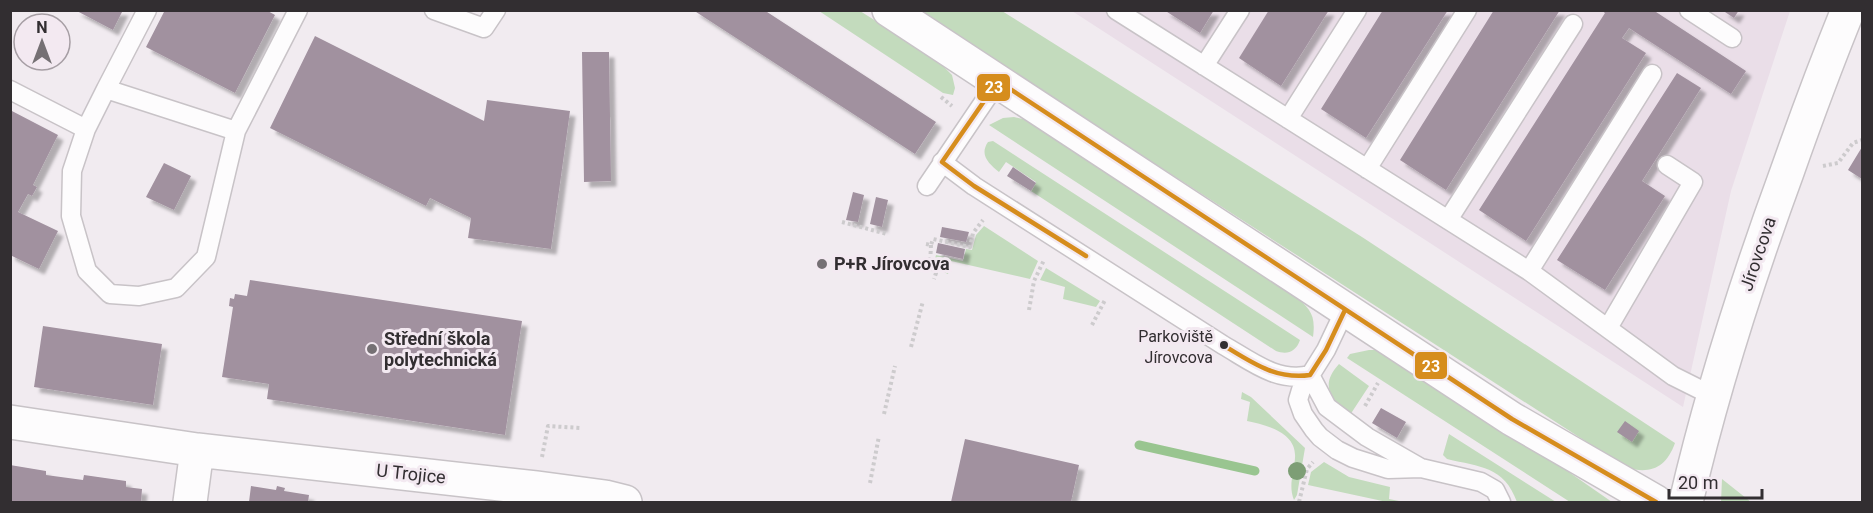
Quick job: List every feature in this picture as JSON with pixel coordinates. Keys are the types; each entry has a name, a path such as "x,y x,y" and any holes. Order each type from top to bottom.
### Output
{"street":[{"path":"889,10 1512,419 1656,502"},
{"name":"Jírovcova","path":"1686,502 1713,396 1751,272 1848,10"},
{"name":"U Trojice","path":"10,422 197,450 536,488 605,497 625,502"},
{"path":"190,502 197,450"}],"lane":[{"path":"147,10 86,129 72,171 71,216 87,272 110,294 139,296 176,288 206,257 236,131 298,10"},
{"path":"434,10 484,28 496,10"},
{"path":"1204,66 1240,10"},
{"path":"1288,119 1357,10"},
{"path":"1367,169 1467,10"},
{"path":"1689,10 1732,38"},
{"path":"1122,12 1529,271 1673,376 1713,396"},
{"path":"1448,220 1573,24"},
{"path":"1529,271 1652,74"},
{"path":"927,186 998,81"},
{"path":"106,89 236,131"},
{"path":"10,90 86,129"},
{"path":"942,162 974,186 1266,370 1286,377 1297,378 1310,375"},
{"path":"1608,328 1694,182 1667,165"},
{"path":"1345,310 1326,350 1301,390 1298,400 1303,414 1320,437 1336,450 1388,469 1421,468 1481,482 1495,490 1501,502"},
{"path":"1310,375 1327,407 1367,437 1421,468"}],"path":[{"path":"941,97 956,109"},
{"path":"1822,167 1838,163 1853,142 1863,140"},
{"path":"934,279 936,273 930,266 929,245 933,239 970,247 973,233 984,219"},
{"path":"842,222 887,234"},
{"path":"1029,310 1034,281 1044,260"},
{"path":"1092,325 1106,298"},
{"path":"911,347 922,301"},
{"path":"884,414 895,366"},
{"path":"1361,411 1378,383"},
{"path":"536,488 548,426 582,428"},
{"path":"870,483 879,436"},
{"path":"1299,502 1307,469 1320,454"}],"shaded area":[{"path":"1072,11 1790,11 1731,191 1683,407"}],"green space":[{"path":"819,11 860,11 935,58 952,75 955,88 953,95 943,93"},
{"path":"918,11 1002,11 1362,237 1675,443 1667,458 1657,467 1650,469 1627,468"},
{"path":"1003,118 1023,119 1099,165 1294,295 1313,317 1313,337 989,125"},
{"path":"993,141 1300,340 1294,350 1284,353 1276,351 1031,191 1036,182 1006,162 999,172 985,155 985,147 988,142"},
{"path":"984,226 1038,261 1030,279 951,261 948,274 941,271 934,262 936,255 963,261 966,249 972,250 976,235"},
{"path":"1046,268 1100,301 1096,307 1063,299 1065,287 1040,280"},
{"path":"1378,350 1563,468 1612,502 1570,502 1347,358 1350,354"},
{"path":"1339,364 1369,386 1350,415 1337,403 1330,392 1330,379"},
{"path":"1242,392 1251,397 1305,448 1297,495 1294,500 1291,484 1295,458 1291,442 1279,431 1247,421 1250,402 1241,399"},
{"path":"1449,434 1556,502 1517,502 1505,481 1490,470 1447,459 1443,455"},
{"path":"1324,462 1349,477 1390,487 1389,499 1404,502 1387,502 1308,485 1311,472"},
{"path":"1722,479 1751,502 1721,502"}],"building":[{"path":"75,10 123,10 113,30"},
{"path":"165,10 266,10 275,15 235,93 146,47"},
{"path":"693,10 764,10 936,122 915,154"},
{"path":"1164,10 1214,10 1200,33"},
{"path":"1269,10 1329,10 1281,86 1239,58"},
{"path":"1383,10 1448,10 1366,138 1321,109"},
{"path":"1494,10 1560,10 1446,190 1400,160"},
{"path":"1601,10 1653,10 1746,71 1731,94 1629,28 1622,38 1646,53 1526,241 1479,210 1605,13"},
{"path":"1722,10 1739,10 1734,18"},
{"path":"315,36 484,121 487,100 570,111 551,249 468,238 471,218 430,198 426,206 270,128"},
{"path":"582,52 609,52 611,181 584,182"},
{"path":"1677,73 1701,88 1642,181 1665,196 1605,290 1557,260"},
{"path":"10,110 58,135 33,185 37,187 32,196 28,194 18,212 58,231 39,269 10,255"},
{"path":"1862,147 1862,179 1848,170"},
{"path":"164,163 191,176 174,210 146,197"},
{"path":"1013,167 1036,183 1031,191 1007,176"},
{"path":"853,192 864,195 858,222 846,220"},
{"path":"876,197 888,200 882,227 870,224"},
{"path":"942,227 969,232 966,242 940,237"},
{"path":"938,243 965,249 963,259 936,253"},
{"name":"Střední škola polytechnická","path":"250,280 522,321 505,435 267,399 269,384 222,377 233,307 229,306 230,298 234,299 235,294 247,296"},
{"path":"43,326 162,344 153,405 34,387"},
{"path":"1381,408 1406,422 1397,438 1372,423"},
{"path":"1625,421 1639,431 1632,442 1617,432"},
{"path":"965,439 1079,465 1071,502 951,502"},
{"path":"10,465 46,471 46,475 83,480 84,475 126,481 126,487 142,489 141,502 10,502"},
{"path":"251,486 276,490 277,486 285,488 284,491 309,495 308,502 249,502"}],"waterway":[{"path":"1139,445 1255,471"}],"transit line":[{"name":"23","path":"1086,256 974,186 942,162 998,81 1512,419 1656,502"},
{"name":"23","path":"1223,345 1275,372 1286,375 1310,375 1326,350 1345,310"}],"place":[{"name":"P+R Jírovcova","path":"822,264"},
{"name":"Parkoviště Jírovcova","path":"1224,345"},
{"name":"Střední škola polytechnická","path":"372,349"}]}
